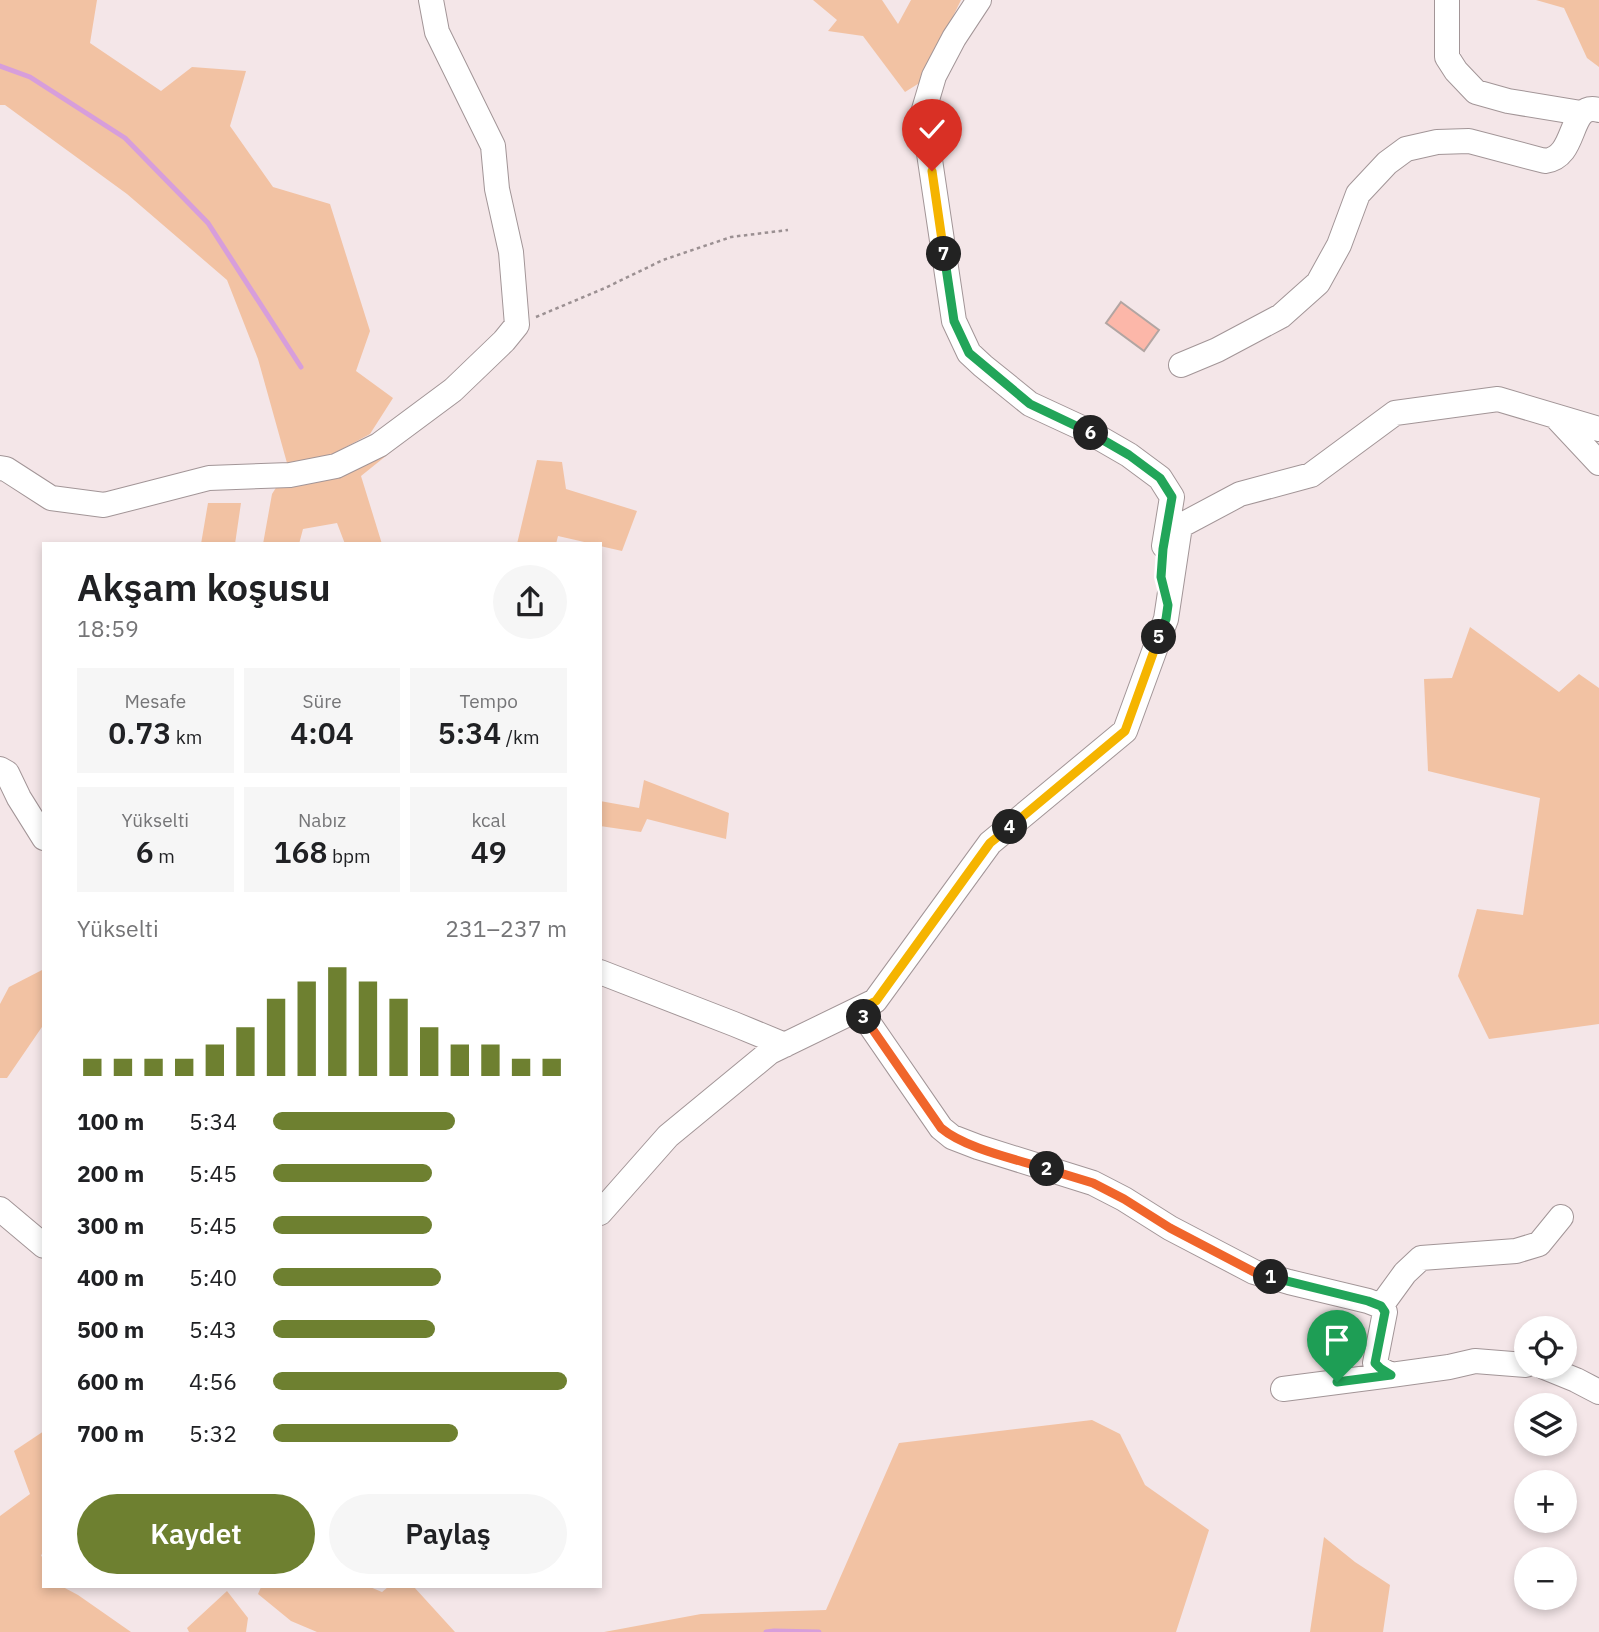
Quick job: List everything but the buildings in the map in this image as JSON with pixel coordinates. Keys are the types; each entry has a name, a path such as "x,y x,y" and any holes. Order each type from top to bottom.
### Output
{"street":[{"path":"0,468 6,469 51,498 104,505 209,478 290,475 336,466 379,445 453,390 505,341 517,325 511,252 497,189 493,146 437,32 430,0"},
{"path":"979,0 954,38 934,76 923,113 954,321 969,353 1030,404 1084,429 1129,455 1160,478 1172,497 1161,577 1168,605"},
{"path":"1181,365 1217,350 1281,316 1318,283 1339,245 1358,194 1387,163 1406,149 1437,142 1469,141 1545,161 1552,160 1566,149 1590,111 1508,101 1476,92 1447,57 1447,0"},
{"path":"602,1211 668,1136 770,1052 876,1001 990,843 1125,731 1166,619 1181,526 1240,494 1311,475 1395,412 1498,399 1599,429"},
{"path":"1556,416 1599,463"},
{"path":"7,778 42,799"},
{"path":"7,778 42,835"},
{"path":"602,973 785,1045"},
{"path":"859,1009 941,1128 952,1137 1093,1183 1170,1228 1254,1272 1381,1306 1385,1312 1375,1363 1391,1375"},
{"path":"0,1209 42,1244"},
{"path":"1381,1306 1405,1273 1421,1258 1516,1251 1539,1244 1560,1217"},
{"path":"1283,1389 1449,1367 1475,1361 1514,1364"},
{"path":"1574,1379 1599,1392"}],"path":[{"path":"517,325 663,260 731,237 788,230"}],"shaded area":[{"path":"0,0 97,0 90,43 161,91 192,67 246,71 230,126 273,187 330,204 370,331 356,371 393,398 370,434 322,460 287,463 258,359 227,280 127,194 5,105 0,105"},
{"path":"813,0 882,0 898,24 911,0 961,0 921,82 905,92 863,36 828,31 837,20"},
{"path":"1536,0 1599,0 1599,67 1587,58 1564,8"},
{"path":"402,443 361,476 381,542 344,542 337,523 303,529 300,542 263,542 272,494 279,483"},
{"path":"537,460 562,462 566,489 637,511 622,551 602,546 602,542 584,542 558,536 556,542 517,542"},
{"path":"208,503 241,503 235,542 201,542"},
{"path":"1470,627 1559,692 1579,674 1599,688 1599,1024 1489,1039 1458,976 1477,909 1523,915 1540,798 1428,771 1424,679 1452,678"},
{"path":"644,780 729,813 726,839 647,819 641,832 602,826 602,801 639,808"},
{"path":"42,970 42,1027 7,1078 0,1078 0,1004 9,987"},
{"path":"1092,1420 1120,1434 1145,1485 1209,1530 1176,1632 604,1632 701,1614 826,1610 899,1443"},
{"path":"42,1432 42,1588 65,1588 131,1632 0,1632 0,1516 30,1494 14,1451"},
{"path":"1324,1537 1390,1585 1383,1632 1310,1632"},
{"path":"261,1588 372,1588 382,1592 387,1588 415,1588 455,1632 317,1632 291,1621 258,1594"},
{"path":"227,1591 248,1618 246,1632 189,1632 187,1628"}],"waterway":[{"path":"0,66 30,77 125,138 208,223 301,367"},
{"path":"766,1632 819,1632"}],"route":[{"path":"932,171 954,321 969,353 1030,404 1084,429 1129,455 1160,478 1172,497 1161,577 1168,605 1166,619 1125,731 990,843 876,1001 859,1009 941,1128 952,1137 1093,1183 1170,1228 1254,1272 1381,1306 1385,1312 1375,1363 1391,1375 1337,1382"}]}
